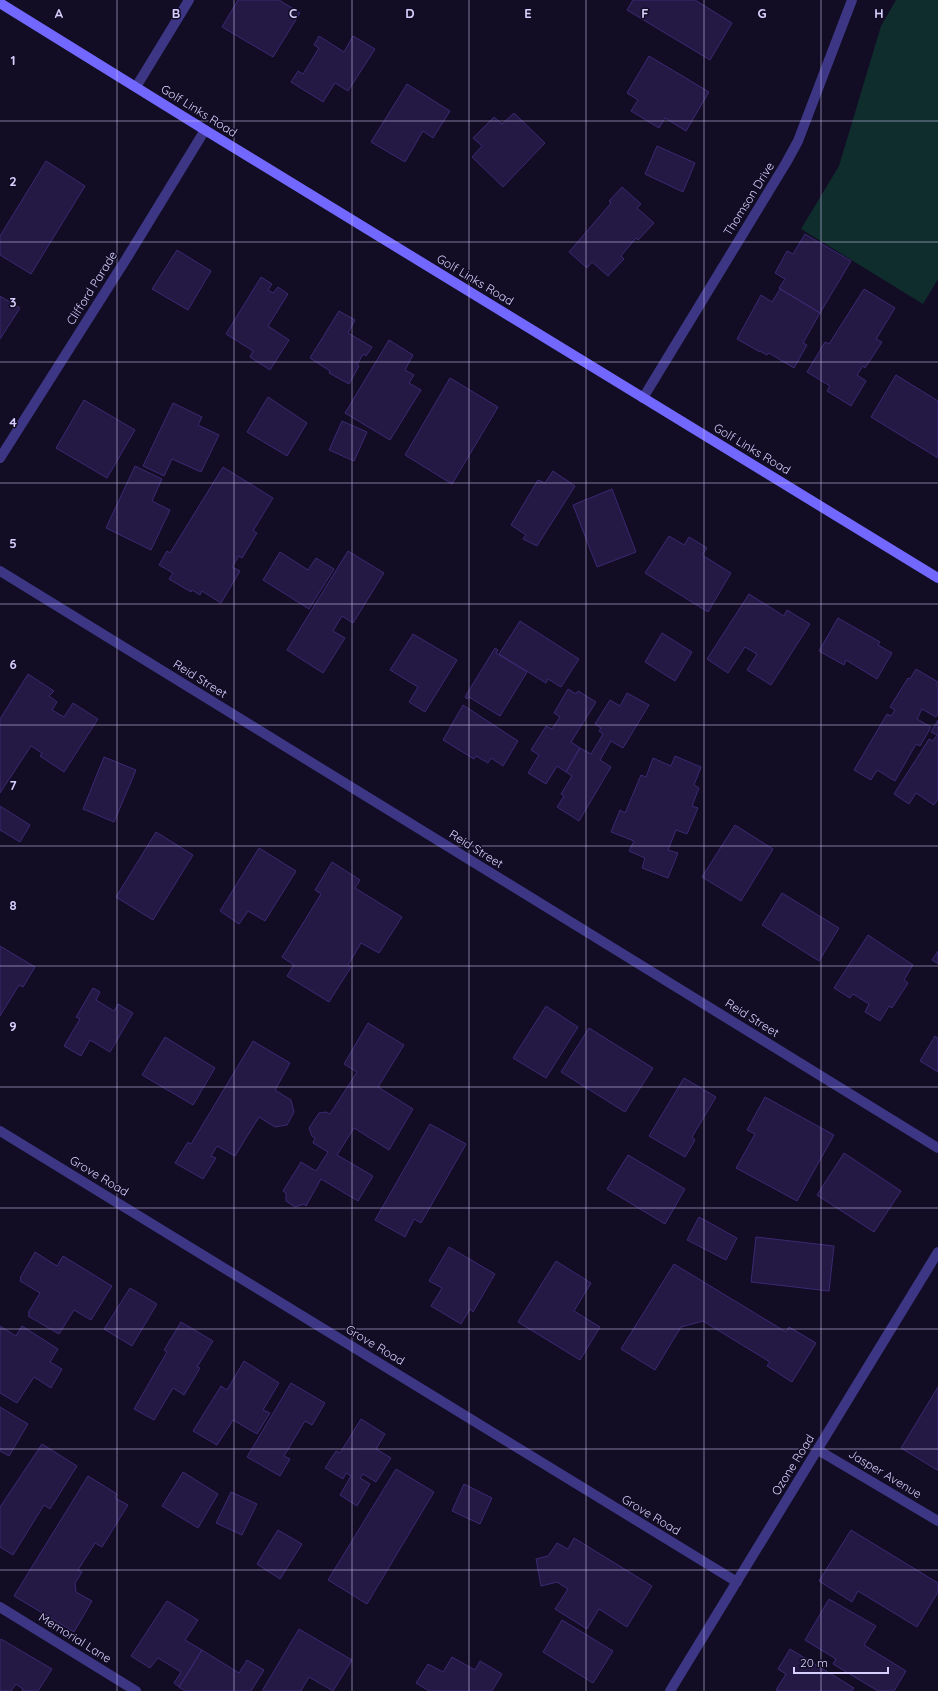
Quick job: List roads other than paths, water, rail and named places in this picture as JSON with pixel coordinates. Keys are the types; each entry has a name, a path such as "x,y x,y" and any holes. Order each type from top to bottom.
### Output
{"main road":[{"name":"Golf Links Road","path":"0,3 938,578"}],"street":[{"path":"136,87 188,0"},
{"name":"Thomson Drive","path":"643,398 798,141 852,0"},
{"name":"Clifford Parade","path":"0,458 124,263 205,130"},
{"name":"Reid Street","path":"0,571 938,1148"},
{"name":"Grove Road","path":"0,1131 736,1582"},
{"name":"Ozone Road","path":"670,1691 938,1252"},
{"name":"Jasper Avenue","path":"818,1450 938,1521"},
{"name":"Memorial Lane","path":"0,1607 136,1691"}]}
